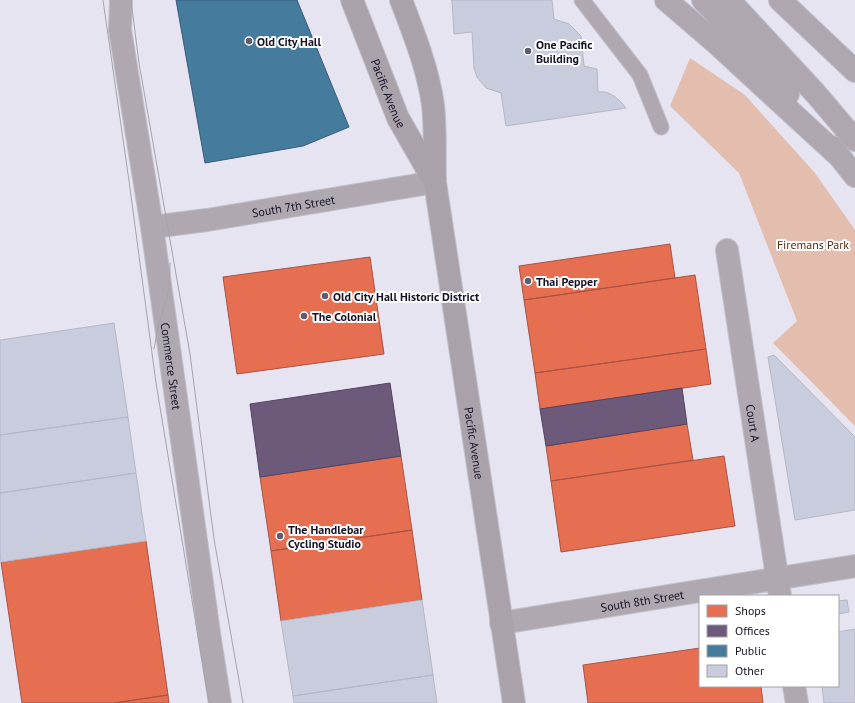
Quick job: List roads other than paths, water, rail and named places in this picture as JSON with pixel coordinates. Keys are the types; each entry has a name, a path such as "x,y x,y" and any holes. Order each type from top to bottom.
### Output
{"highway":[{"path":"666,0 841,158"},
{"path":"703,0 754,52 855,176"},
{"path":"729,0 816,94 855,140"},
{"path":"780,0 855,71"}],"main road":[{"name":"Commerce Street","path":"105,0 120,30"},
{"name":"Commerce Street","path":"121,0 120,30 152,227 220,703"},
{"name":"Pacific Avenue","path":"352,0 398,118 434,182"},
{"name":"Pacific Avenue","path":"401,0 420,50 433,106 434,182 514,703"},
{"name":"South 7th Street","path":"152,227 207,220 434,182"},
{"name":"South 8th Street","path":"717,595 779,587 855,566"},
{"name":"South 8th Street","path":"501,623 699,597"}],"street":[{"name":"Court A","path":"727,250 779,587"},
{"path":"794,687 797,703"}],"lane":[{"path":"582,0 640,75 660,127"}],"tram line":[{"path":"103,0 156,383 209,703"},
{"path":"131,0 139,63 190,354 214,539 243,703"},
{"path":"154,349 159,323 169,290 170,263"}],"place":[{"name":"Old City Hall","path":"249,41"},
{"name":"One Pacific Building","path":"528,51"},
{"name":"Thai Pepper","path":"528,281"},
{"name":"Old City Hall Historic District","path":"325,296"},
{"name":"The Colonial","path":"304,316"},
{"name":"The Handlebar Cycling Studio","path":"280,536"}],"park label":[{"name":"Firemans Park","path":"813,244"}]}
